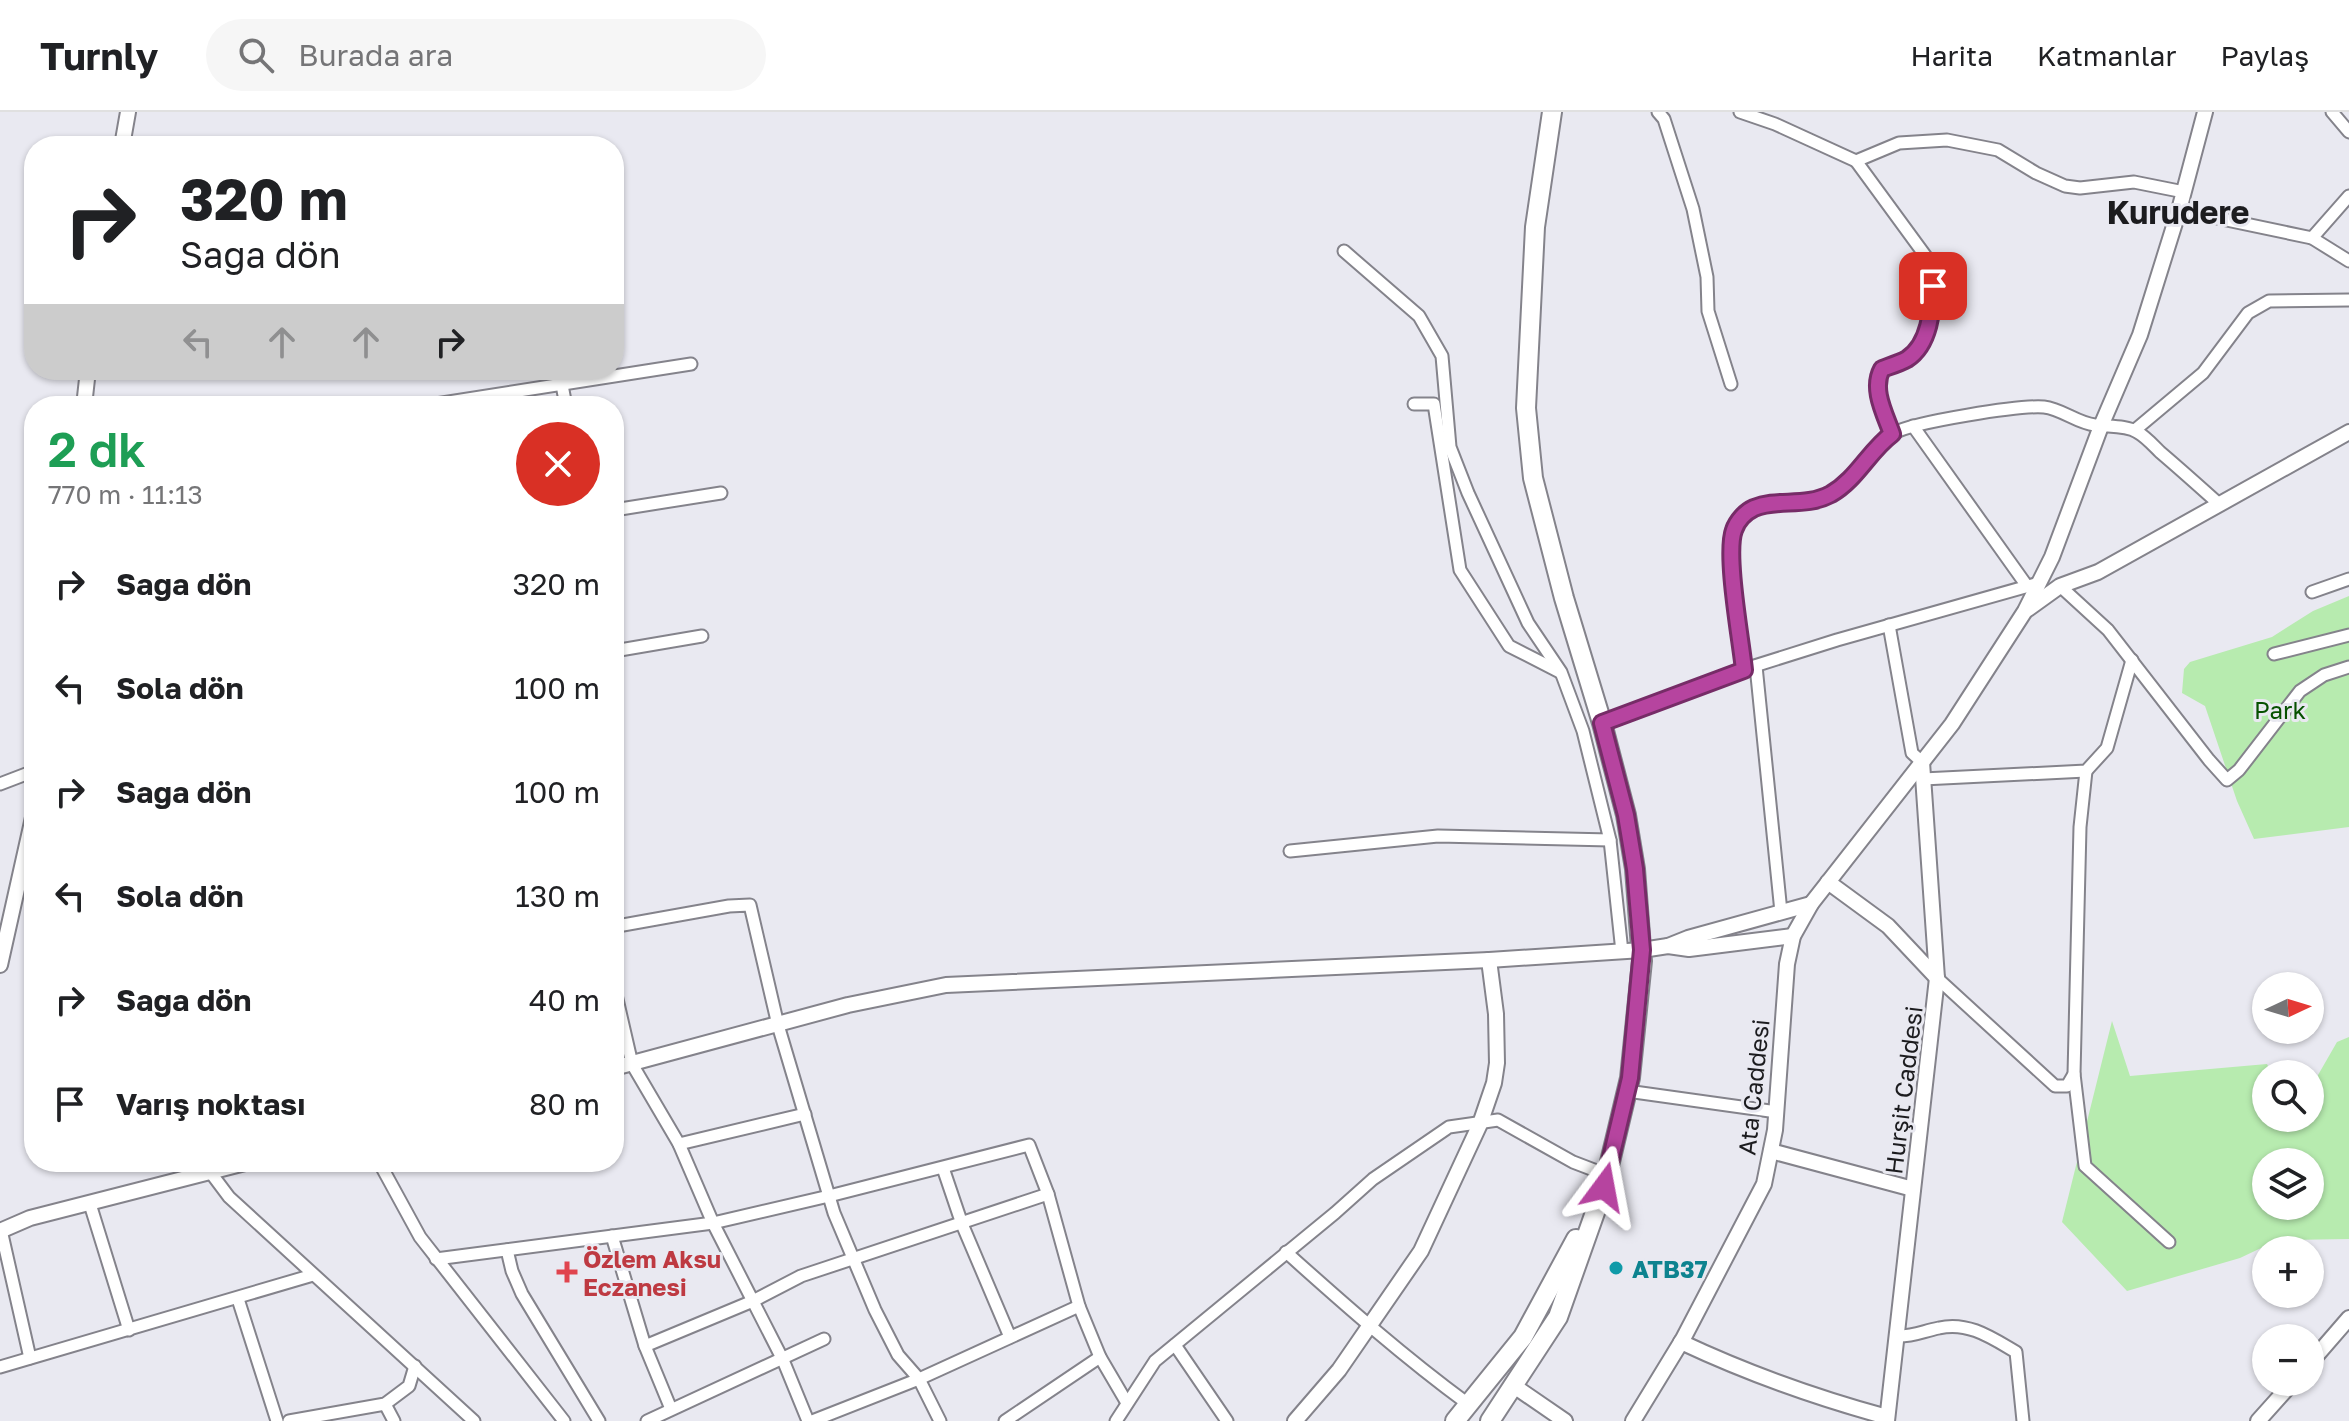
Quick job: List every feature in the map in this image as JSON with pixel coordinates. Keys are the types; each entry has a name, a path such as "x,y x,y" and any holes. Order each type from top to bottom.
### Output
{"highway":[{"path":"1490,1421 1558,1317 1605,1181 1627,1091 1642,950 1628,829 1602,723 1564,598 1533,478 1526,408 1535,227 1552,112"},
{"path":"1455,1421 1523,1337 1605,1181"}],"street":[{"path":"124,136 128,112"},
{"path":"1658,112 1664,119 1693,209 1707,277 1708,311 1731,384"},
{"path":"1740,112 1775,124 1856,161 1927,258 1931,272 1932,303 1923,342 1907,359 1882,369 1878,377 1879,393 1892,434"},
{"name":"Ata Caddesi","path":"1633,1421 1681,1342 1764,1184 1777,1112 1787,964 1793,936 1811,904 1952,724 2025,611 2033,585 2052,557 2101,426 2140,335 2179,210 2205,112"},
{"path":"2332,112 2349,132"},
{"path":"1856,161 1899,143 1947,140 1998,150 2065,186 2080,188 2134,182 2184,192"},
{"path":"2312,238 2349,196"},
{"path":"2179,210 2312,238 2349,261"},
{"path":"1344,251 1419,316 1442,356 1450,447 1463,482 1528,623 1561,672 1583,731 1610,840 1622,952"},
{"path":"2135,430 2203,373 2248,313 2269,301 2349,300"},
{"path":"624,375 691,364"},
{"path":"512,396 593,380"},
{"path":"562,385 564,396"},
{"path":"1414,404 1434,404 1460,570 1509,646 1561,672"},
{"path":"1787,964 1777,939 1781,912 1750,668 1731,551 1731,539 1739,520 1762,506 1802,503 1829,495 1850,479 1876,445 1892,434 1913,426 2033,407 2059,410 2092,425 2135,430 2219,504"},
{"path":"1602,723 1750,668 2033,585 1913,426"},
{"path":"2025,611 2060,586 2098,572 2349,432"},
{"path":"624,508 721,493"},
{"path":"2312,592 2349,579"},
{"path":"2060,586 2108,630 2227,780 2239,770 2300,691 2324,675 2349,667"},
{"path":"1889,625 1912,753 1922,762"},
{"path":"2274,654 2349,635"},
{"path":"624,649 702,636"},
{"path":"1923,779 2086,771 2107,748 2132,660"},
{"name":"Hurşit Caddesi","path":"1887,1419 1937,978 1922,762"},
{"path":"2086,771 2080,827 2074,1074 2085,1166 2169,1242"},
{"path":"0,784 24,775"},
{"path":"1290,851 1438,836 1610,840"},
{"path":"0,965 24,858"},
{"path":"1828,882 1888,926 1937,978 2055,1086 2067,1086 2078,1097"},
{"path":"624,1066 890,996 946,985 1622,952 1668,946 1811,904"},
{"path":"624,925 750,905 778,1025 829,1196 852,1259 898,1355 919,1379 940,1421"},
{"path":"1668,946 1689,949 1793,936"},
{"path":"1295,1421 1339,1370 1421,1251 1480,1124 1494,1083 1497,1063 1496,1014 1489,960"},
{"path":"624,1029 632,1064 679,1144 713,1223 783,1360 810,1421 919,1379 1079,1306"},
{"path":"2067,1086 2074,1074"},
{"path":"1627,1091 1777,1112"},
{"path":"679,1144 805,1114"},
{"path":"1119,1420 1155,1361 1373,1179 1449,1127 1498,1120 1605,1181"},
{"path":"436,1259 713,1223 1029,1145 1048,1194 1079,1306 1100,1357 1127,1403"},
{"path":"1771,1151 1913,1189"},
{"path":"943,1168 962,1224 1010,1337"},
{"path":"30,1358 0,1230 30,1218 214,1172"},
{"path":"384,1172 420,1237 564,1421"},
{"path":"211,1173 229,1197 474,1421"},
{"path":"645,1346 753,1301 801,1276 1048,1194"},
{"path":"90,1204 129,1330"},
{"path":"612,1236 645,1346 671,1409"},
{"path":"507,1250 522,1294 599,1421"},
{"path":"1286,1252 1369,1326 1468,1404"},
{"path":"0,1367 313,1275"},
{"path":"238,1299 277,1421"},
{"path":"2324,1347 2349,1318"},
{"path":"1896,1336 1913,1337 1942,1327 1959,1326 1981,1332 2016,1352 2023,1421"},
{"path":"647,1421 824,1339"},
{"path":"1681,1342 1720,1360 1887,1419"},
{"path":"1175,1345 1227,1421"},
{"path":"1005,1421 1100,1357"},
{"path":"289,1421 385,1404 409,1386 415,1366"},
{"path":"1514,1386 1565,1421"},
{"path":"2258,1421 2280,1396"},
{"path":"385,1404 394,1421"}],"green space":[{"name":"Park","path":"2349,596 2349,827 2254,839 2237,801 2205,706 2182,693 2184,669 2190,662 2272,637 2313,611"},
{"path":"2112,1021 2130,1076 2252,1065 2252,1132 2324,1132 2324,1065 2337,1042 2349,1037 2349,1239 2252,1236 2252,1252 2240,1258 2127,1291 2062,1222"}],"place":[{"name":"ATB37","path":"1616,1268"},
{"name":"Özlem Aksu Eczanesi","path":"567,1272"}],"district":[{"name":"Kurudere","path":"2178,212"}],"route":[{"path":"1604,1187 1630,1078 1642,950 1635,869 1626,815 1602,723 1744,670 1731,551 1734,528 1754,508 1802,503 1829,495 1850,479 1876,445 1892,434 1879,393 1878,377 1882,369 1907,359 1923,342 1928,328 1933,286"}]}
